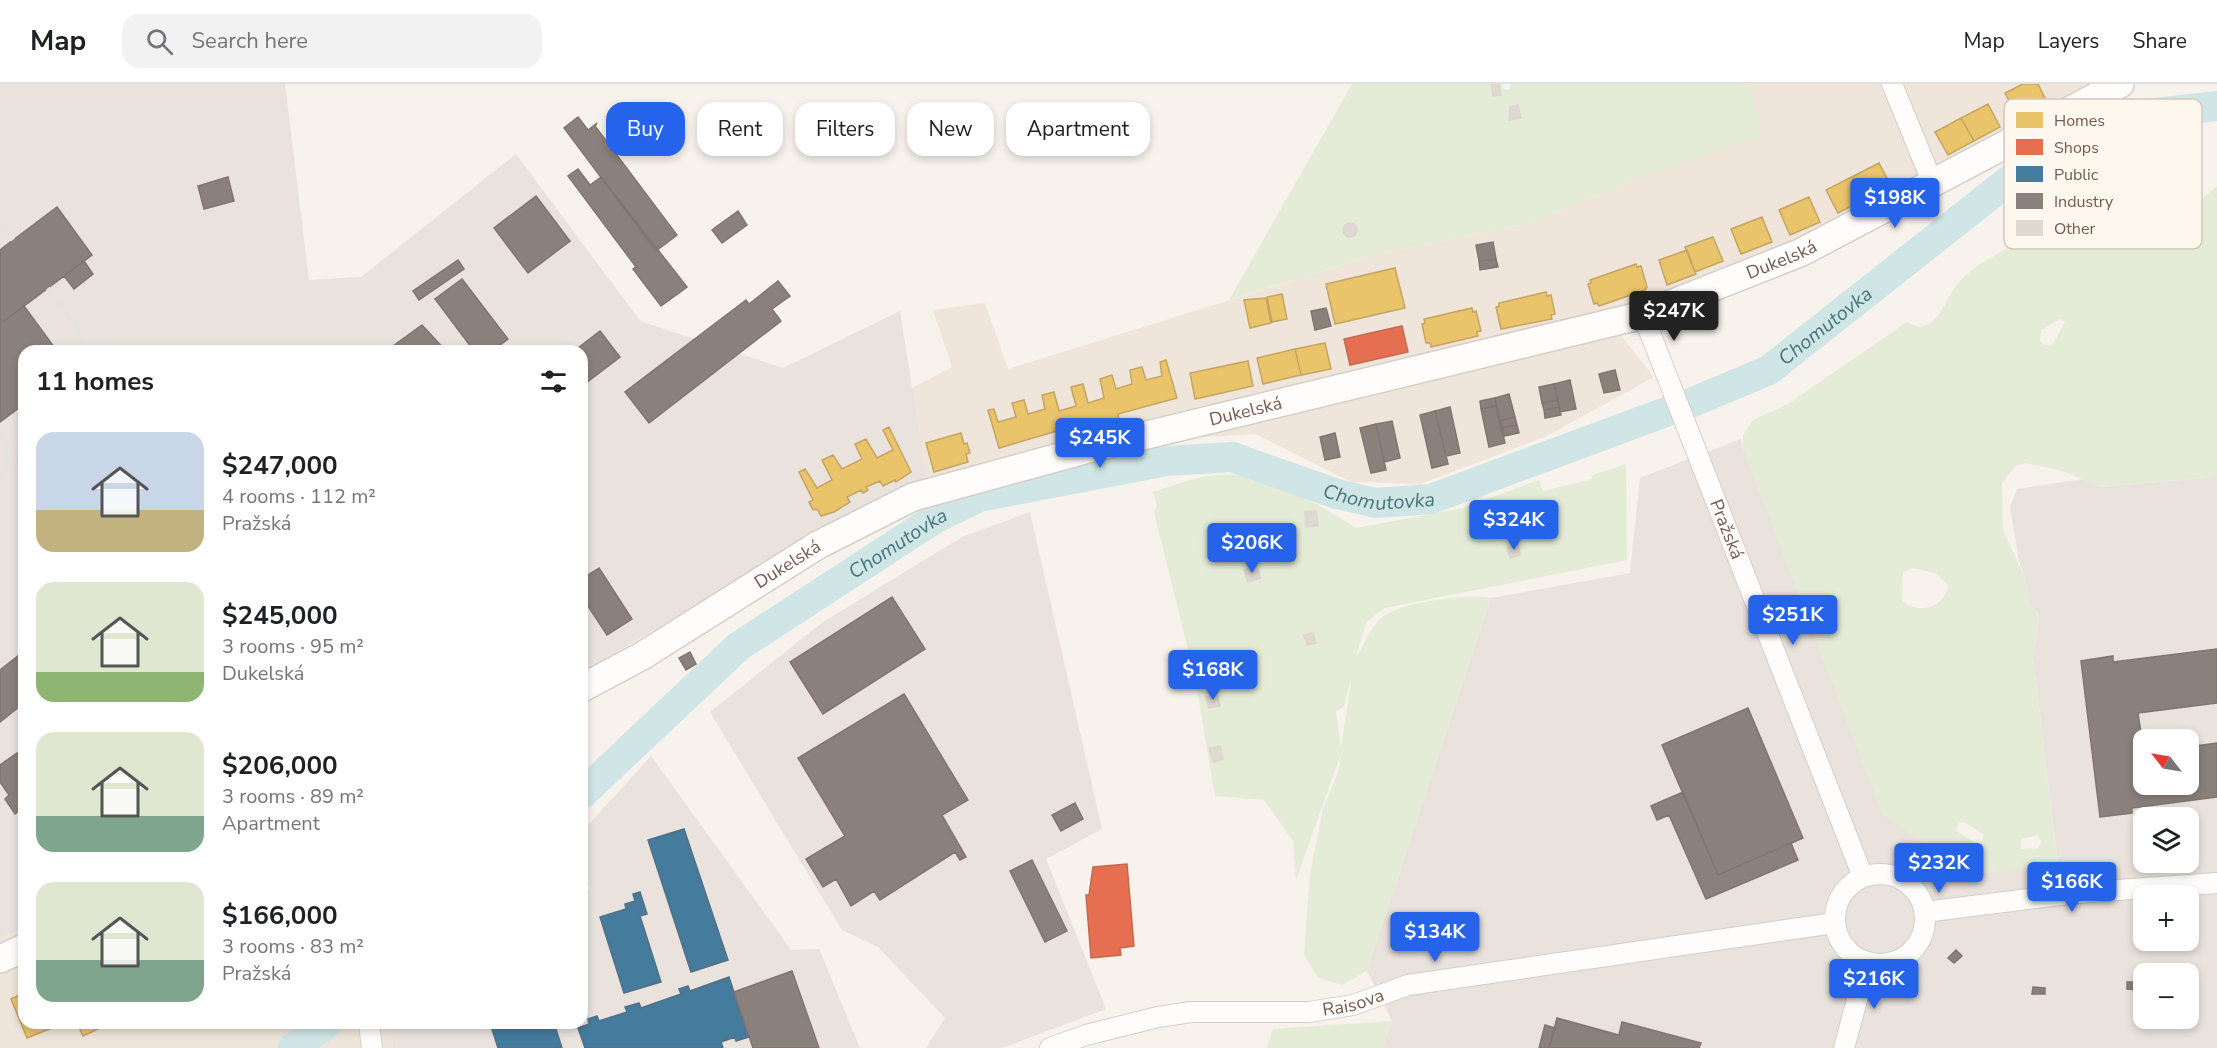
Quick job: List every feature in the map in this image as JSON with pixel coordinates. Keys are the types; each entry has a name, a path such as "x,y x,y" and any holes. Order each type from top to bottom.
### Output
{"street":[{"path":"1892,84 1933,184"},
{"name":"Dukelská","path":"2092,99 2120,84"},
{"name":"Dukelská","path":"588,685 642,656 818,545 913,497 1084,450 1644,315 1802,252 2004,146"},
{"name":"Pražská","path":"1644,315 1863,877"},
{"path":"1876,873 1903,880 1917,894 1924,912 1924,927 1919,942 1897,961 1882,964 1867,963 1845,948 1834,923 1835,909 1841,895 1851,884 1876,873"},
{"path":"1924,912 2088,892 2217,883"},
{"name":"Raisova","path":"1050,1048 1086,1035 1191,1012 1309,1012 1353,1005 1408,986 1834,923"},
{"path":"0,959 18,951"},
{"path":"1844,1048 1867,963"}],"shaded area":[{"path":"0,84 285,84 309,280 361,277 516,154 640,321 783,368 900,311 927,484 849,513 588,669 588,345 18,345 18,930 0,938"},
{"path":"1750,84 2098,84 2069,99 2004,99 2004,133 1788,245 1643,305 1604,314 1654,377 1547,436 1420,484 1351,482 1255,434 1189,438 927,484 910,389 952,367 933,310 985,303 1008,369 1378,254 1531,223 1636,179 1761,136"},
{"path":"1741,439 1743,449 1967,875 2058,863 2033,657 2039,618 2038,613 2030,607 2010,507 2017,489 2083,479 2101,487 2217,477 2217,1048 1382,1048 1392,1021 1367,971 1491,598 1630,573 1640,478"},
{"path":"1030,512 1102,829 1046,859 1106,1009 1002,1048 926,1048 945,1018 878,947 842,930 710,712 823,622 962,537"},
{"path":"651,756 791,950 819,949 860,1048 393,1048 391,1029 588,1029 588,890 590,888 588,885 588,825"},
{"path":"18,930 18,1029 391,1029 393,1048 0,1048 0,938"}],"green space":[{"path":"1352,84 1491,84 1494,96 1501,95 1499,84 1502,84 1504,90 1510,89 1510,84 1750,84 1762,136 1636,179 1531,223 1378,254 1229,300"},
{"path":"2217,186 2217,477 2101,487 2063,471 2026,463 2016,466 2002,483 2003,530 2025,577 2030,606 2036,610 2039,618 2033,657 2058,864 1967,875 1882,814 1743,449 1743,435 1753,420 1788,404 1907,322 1918,327 1933,321 1960,281 2006,249 2202,249 2202,199","holes":["2060,319 2065,322 2053,344 2044,345 2040,341 2041,330","1912,568 1935,573 1948,585 1946,593 1937,604 1915,608 1902,600 1903,573","1964,822 1984,835 1982,842 1977,844 1956,831 1959,823","2038,835 2041,841 2039,848 2021,849 2021,839"]},
{"path":"1626,464 1627,560 1385,608 1366,622 1356,657 1372,629 1387,614 1432,600 1466,597 1491,598 1367,971 1342,985 1318,978 1304,955 1310,874 1323,809 1339,770 1341,754 1296,880 1293,841 1264,800 1215,796 1195,678 1154,512 1157,505 1153,492 1203,477 1237,475 1291,491 1356,528 1463,508 1539,480 1543,491 1592,479 1592,475","holes":["1352,677 1341,747 1336,712 1344,706"]},
{"path":"1392,1021 1382,1048 1267,1048 1273,1029"}],"building: Homes":[{"path":"2023,84 2038,84 2046,99 2008,99 2005,93"},
{"path":"1988,104 2000,127 1974,141 1961,118"},
{"path":"1961,118 1974,141 1948,155 1935,132"},
{"path":"1879,163 1891,186 1838,213 1826,190"},
{"path":"1809,197 1820,222 1790,235 1779,210"},
{"path":"1762,217 1772,242 1741,254 1731,229"},
{"path":"1713,237 1723,261 1695,272 1685,247"},
{"path":"1687,250 1696,274 1667,285 1659,260"},
{"path":"1636,264 1637,267 1641,266 1647,287 1645,290 1599,306 1597,303 1594,304 1588,284 1591,283 1590,280"},
{"path":"1395,268 1405,308 1335,324 1326,284"},
{"path":"1546,292 1547,296 1551,295 1555,314 1551,315 1552,319 1501,329 1496,307 1499,303"},
{"path":"1282,294 1287,319 1272,322 1267,297"},
{"path":"1266,298 1271,323 1250,328 1244,300"},
{"path":"1472,308 1473,312 1476,311 1481,331 1477,332 1478,336 1431,347 1430,343 1426,343 1422,324 1425,323 1424,319"},
{"path":"1325,343 1331,369 1301,375 1295,349"},
{"path":"1295,349 1301,375 1263,384 1257,358"},
{"path":"1166,360 1177,398 1118,414 1119,420 1058,437 1057,431 999,448 988,410 994,409 998,422 1016,417 1012,403 1024,400 1028,414 1045,409 1042,395 1054,392 1059,411 1076,406 1071,387 1083,384 1088,403 1104,398 1100,379 1112,375 1116,389 1132,384 1130,370 1142,367 1146,380 1162,376 1160,362"},
{"path":"1248,361 1253,386 1195,399 1190,373"},
{"path":"889,427 911,472 896,482 895,480 883,486 880,481 866,487 868,490 863,493 861,490 847,497 850,502 834,512 821,516 817,509 813,510 809,502 813,500 799,472 805,469 817,488 832,480 822,460 833,455 842,469 862,459 855,444 866,439 877,458 893,450 883,430"},
{"path":"961,433 970,453 966,454 968,462 934,472 926,443"},
{"path":"18,996 18,1016 11,999"},
{"path":"23,1029 50,1029 27,1038"},
{"path":"80,1029 98,1029 83,1036"}],"building: Shops":[{"path":"1402,326 1408,352 1350,365 1344,339"},
{"path":"1127,864 1134,946 1120,948 1121,955 1091,958 1086,895 1089,895 1093,867"}],"building: Public":[{"path":"684,829 728,960 691,972 648,840"},
{"path":"640,892 647,914 640,916 661,982 624,993 600,917 626,909 625,904 635,901 633,894"},
{"path":"729,977 749,1037 736,1041 735,1037 721,1042 723,1048 585,1048 578,1029 588,1029 588,1019 597,1016 599,1021 627,1012 625,1007 639,1003 641,1008 681,994 679,989 688,986 690,991"},
{"path":"492,1029 556,1029 562,1048 498,1048"}],"building: Industry":[{"path":"578,117 588,130 597,123 595,126 606,141 606,156 618,156 677,235 656,251 564,128"},
{"path":"578,169 590,185 601,177 687,287 661,306 633,269 636,267 568,176"},
{"path":"228,177 234,201 204,209 198,186"},
{"path":"536,196 570,241 528,273 494,228"},
{"path":"57,207 92,255 0,324 0,250"},
{"path":"738,211 747,225 722,243 712,230"},
{"path":"1493,242 1496,259 1479,261 1476,245"},
{"path":"1496,259 1498,267 1480,270 1479,261"},
{"path":"458,260 464,269 419,300 413,291"},
{"path":"84,261 93,274 74,289 64,276"},
{"path":"462,279 508,339 500,345 470,345 435,299"},
{"path":"778,281 790,296 772,309 781,321 649,423 625,392 746,300 749,304"},
{"path":"24,306 53,345 18,345 18,408 0,422 0,324"},
{"path":"1326,308 1331,326 1315,330 1311,311"},
{"path":"422,325 440,345 394,345"},
{"path":"600,331 620,357 588,381 588,345 582,345"},
{"path":"1615,370 1620,390 1604,393 1599,374"},
{"path":"1570,380 1576,409 1560,412 1554,384"},
{"path":"1554,384 1558,400 1542,403 1539,387"},
{"path":"1509,394 1515,417 1500,421 1495,398"},
{"path":"1495,398 1496,406 1481,409 1480,401"},
{"path":"1558,400 1559,407 1544,410 1542,403"},
{"path":"1496,406 1505,443 1489,447 1481,409"},
{"path":"1450,407 1460,453 1446,456 1435,411"},
{"path":"1559,407 1561,415 1545,418 1544,410"},
{"path":"1435,411 1448,464 1432,468 1420,415"},
{"path":"1515,417 1517,425 1502,428 1500,421"},
{"path":"1392,421 1400,458 1384,462 1376,424"},
{"path":"1376,424 1386,470 1371,473 1360,428"},
{"path":"1517,425 1519,433 1504,436 1502,428"},
{"path":"1335,433 1340,457 1325,460 1320,437"},
{"path":"599,568 632,619 607,635 588,606 588,575"},
{"path":"892,597 925,649 823,714 790,662"},
{"path":"2217,649 2217,703 2138,713 2140,729 2133,729 2133,795 2199,795 2199,745 2217,743 2217,797 2133,807 2132,813 2100,817 2081,661 2113,656 2113,662"},
{"path":"690,652 696,664 686,670 679,658"},
{"path":"18,656 18,708 0,722 0,670"},
{"path":"904,694 968,800 942,815 966,857 960,860 955,852 880,900 874,891 851,906 836,879 823,887 806,859 845,836 798,758"},
{"path":"1748,708 1803,838 1718,875 1662,745"},
{"path":"18,754 18,812 15,814 5,799 9,795 0,782 0,765"},
{"path":"1683,792 1718,875 1791,843 1798,860 1706,899 1669,815 1657,820 1651,806"},
{"path":"1075,803 1083,819 1061,831 1052,815"},
{"path":"1032,860 1067,931 1045,942 1010,871"},
{"path":"1956,950 1962,956 1954,963 1948,958"},
{"path":"792,971 819,1048 753,1048 734,992"},
{"path":"2127,982 2133,982 2133,990 2127,989"},
{"path":"2033,987 2045,988 2045,994 2032,994"},
{"path":"1557,1018 1619,1035 1622,1022 1701,1043 1699,1048 1549,1048"},
{"path":"1545,1025 1555,1028 1549,1048 1539,1048"}],"building: Other":[{"path":"1491,84 1499,84 1501,95 1493,96"},
{"path":"1518,105 1521,118 1509,120 1510,107"},
{"path":"1347,223 1353,223 1357,230 1353,237 1347,237 1343,233 1343,227"},
{"path":"1316,511 1318,526 1306,527 1305,512"},
{"path":"1518,545 1520,555 1510,558 1507,547"},
{"path":"1257,567 1261,578 1248,582 1244,570"},
{"path":"1313,633 1316,643 1307,645 1304,635"},
{"path":"1217,694 1220,706 1209,708 1206,697"},
{"path":"1220,746 1223,759 1213,762 1209,748"}],"waterway":[{"name":"Chomutovka","path":"2202,108 2217,106"},
{"name":"Chomutovka","path":"588,788 739,646 936,518 979,497 1166,461 1232,457 1337,494 1376,503 1431,499 1693,402 1769,370 2004,184"},
{"name":"Chomutovka","path":"293,1048 320,1029"}],"railway":[{"path":"0,223 13,240"},
{"path":"48,288 75,325 83,345"},
{"path":"0,430 8,447 8,459 0,477"},
{"path":"6,472 18,459"}]}
